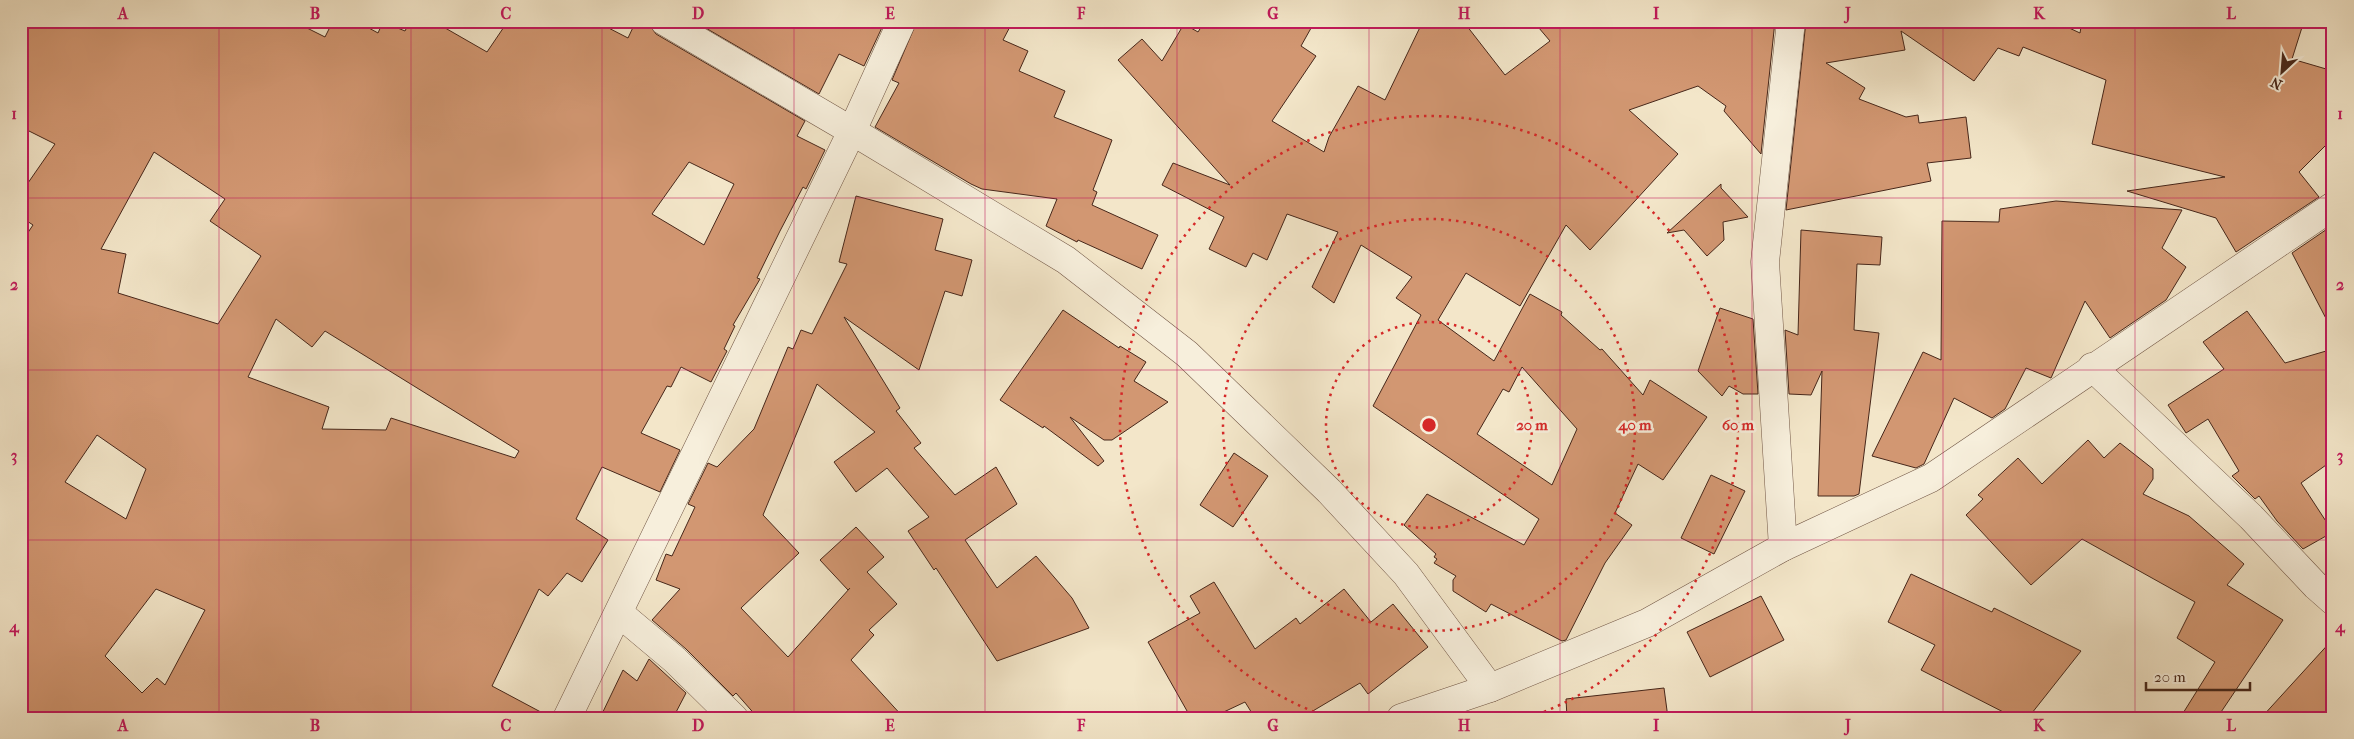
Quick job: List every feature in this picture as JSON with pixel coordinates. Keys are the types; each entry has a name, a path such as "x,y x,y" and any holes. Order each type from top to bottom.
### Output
{"street":[{"path":"664,21 852,131 1066,260 1187,354 1329,491 1406,574 1490,688"},
{"path":"567,718 852,131 902,21"},
{"path":"1783,547 1765,262 1791,21"},
{"path":"1402,718 1490,688 1647,623 1783,547 1931,478 2092,367 2333,206"},
{"path":"2092,367 2251,517 2316,586 2333,601"},
{"path":"619,613 675,660 734,718"}],"building":[{"path":"21,21 293,21 325,37 333,21 356,21 378,33 383,22 405,31 410,21 433,21 487,52 508,21 595,21 628,38 636,21 644,21 649,24 656,34 805,121 797,136 825,150 806,189 803,187 780,231 757,278 760,279 733,325 735,326 724,349 727,351 711,382 681,367 671,387 667,386 641,433 680,450 660,492 602,467 576,519 608,540 582,582 567,573 548,596 539,589 492,686 552,718 21,718 21,243 33,225 21,217 21,193 55,144 21,127","holes":["154,152 225,199 210,221 261,256 218,324 118,293 126,254 101,249","689,162 734,184 704,245 652,214","276,319 312,347 325,331 519,451 515,458 391,418 386,430 322,429 329,407 248,377","97,435 146,469 126,519 65,482","156,589 205,610 165,685 157,678 142,693 105,656"]},
{"path":"707,21 885,21 864,66 839,54 819,94 704,27"},
{"path":"917,21 1013,21 1003,40 1028,51 1019,71 1065,91 1054,117 1112,140 1093,190 1097,192 1092,205 1158,235 1142,269 1078,240 1077,242 1046,226 1057,199 982,189 875,127 899,83 892,80"},
{"path":"1205,21 1315,21 1301,46 1316,56 1272,121 1324,152 1329,137 1358,86 1385,100 1423,21 1463,21 1505,75 1550,41 1533,21 1775,21 1761,154 1724,111 1726,106 1698,86 1629,110 1678,154 1590,250 1566,225 1520,306 1466,273 1438,320 1494,361 1530,294 1562,312 1561,315 1600,350 1602,349 1643,395 1650,380 1707,417 1663,480 1638,464 1615,513 1632,525 1605,563 1566,640 1562,641 1491,604 1486,612 1453,591 1453,580 1456,576 1434,563 1437,559 1434,557 1436,554 1404,525 1427,494 1524,545 1539,519 1373,406 1421,315 1396,298 1412,277 1361,245 1334,303 1312,287 1338,232 1287,214 1267,260 1253,253 1246,267 1209,249 1224,217 1162,185 1173,163 1230,185 1118,60 1142,39 1162,61 1184,24 1198,32","holes":["1522,367 1577,429 1552,485 1477,434 1503,389 1509,392"]},
{"path":"1806,21 2054,21 2080,33 2082,21 2304,21 2292,59 2333,71 2333,138 2299,172 2319,197 2236,252 2216,218 2127,191 2225,177 2092,144 2106,80 2023,47 2019,56 1998,48 1974,81 1901,31 1905,50 1826,63 1865,88 1859,99 1906,117 1918,115 1919,123 1966,117 1971,158 1927,163 1931,181 1786,210"},
{"path":"1721,184 1721,188 1748,217 1723,222 1724,240 1707,256 1684,230 1667,233"},
{"path":"856,196 943,219 935,250 972,260 962,296 945,291 919,370 844,317 900,408 896,411 921,443 914,448 955,495 996,467 1017,504 965,540 997,588 1036,556 1072,598 1089,628 997,661 936,568 934,570 908,531 929,517 887,468 856,492 834,462 875,432 817,384 763,515 799,553 741,608 788,657 850,588 848,590 820,560 856,527 884,557 867,572 897,604 869,630 874,635 851,660 904,718 758,718 736,693 733,696 686,649 652,620 680,589 656,580 666,554 672,556 695,507 688,504 708,463 717,467 754,429 788,347 793,349 801,330 812,334 847,264 839,262"},
{"path":"2056,201 2182,210 2162,248 2186,267 2166,300 2110,338 2085,301 2051,378 2026,368 2005,409 1992,418 1954,398 1924,464 1916,468 1872,456 1923,352 1941,360 1942,221 1999,222 2000,209"},
{"path":"2333,225 2333,332 2292,253"},
{"path":"1801,230 1882,237 1880,265 1857,264 1854,330 1879,333 1859,494 1854,496 1818,496 1822,371 1811,395 1789,394 1785,330 1798,335"},
{"path":"1720,308 1753,319 1758,394 1743,394 1729,386 1722,396 1698,371"},
{"path":"1063,310 1119,348 1120,346 1146,362 1134,381 1168,402 1112,440 1104,440 1070,417 1104,461 1098,466 1044,426 1043,428 1000,400"},
{"path":"2247,311 2285,363 2333,349 2333,460 2301,483 2333,532 2303,549 2277,521 2259,496 2255,499 2232,476 2239,471 2208,419 2186,433 2168,405 2224,369 2203,342"},
{"path":"2088,440 2104,458 2120,443 2153,469 2153,479 2143,494 2189,516 2244,564 2227,585 2283,620 2217,718 2180,718 2215,662 2177,638 2195,602 2082,539 2031,585 1966,515 1983,499 1978,495 2018,458 2042,484"},
{"path":"1234,453 1268,476 1233,527 1200,505"},
{"path":"1711,475 1745,491 1714,554 1681,538"},
{"path":"1911,574 1992,612 1994,608 2081,651 2028,718 2015,718 1921,670 1935,645 1888,622"},
{"path":"1214,582 1255,649 1296,618 1300,624 1344,589 1371,622 1393,604 1428,647 1368,694 1360,683 1301,718 1255,718 1245,702 1211,718 1191,718 1148,642 1200,613 1190,596"},
{"path":"1761,596 1784,640 1710,677 1687,632"},
{"path":"2333,639 2333,718 2261,718"},
{"path":"649,659 686,693 673,718 600,718 623,670 637,681"},
{"path":"1664,688 1668,718 1567,718 1566,699"}]}
